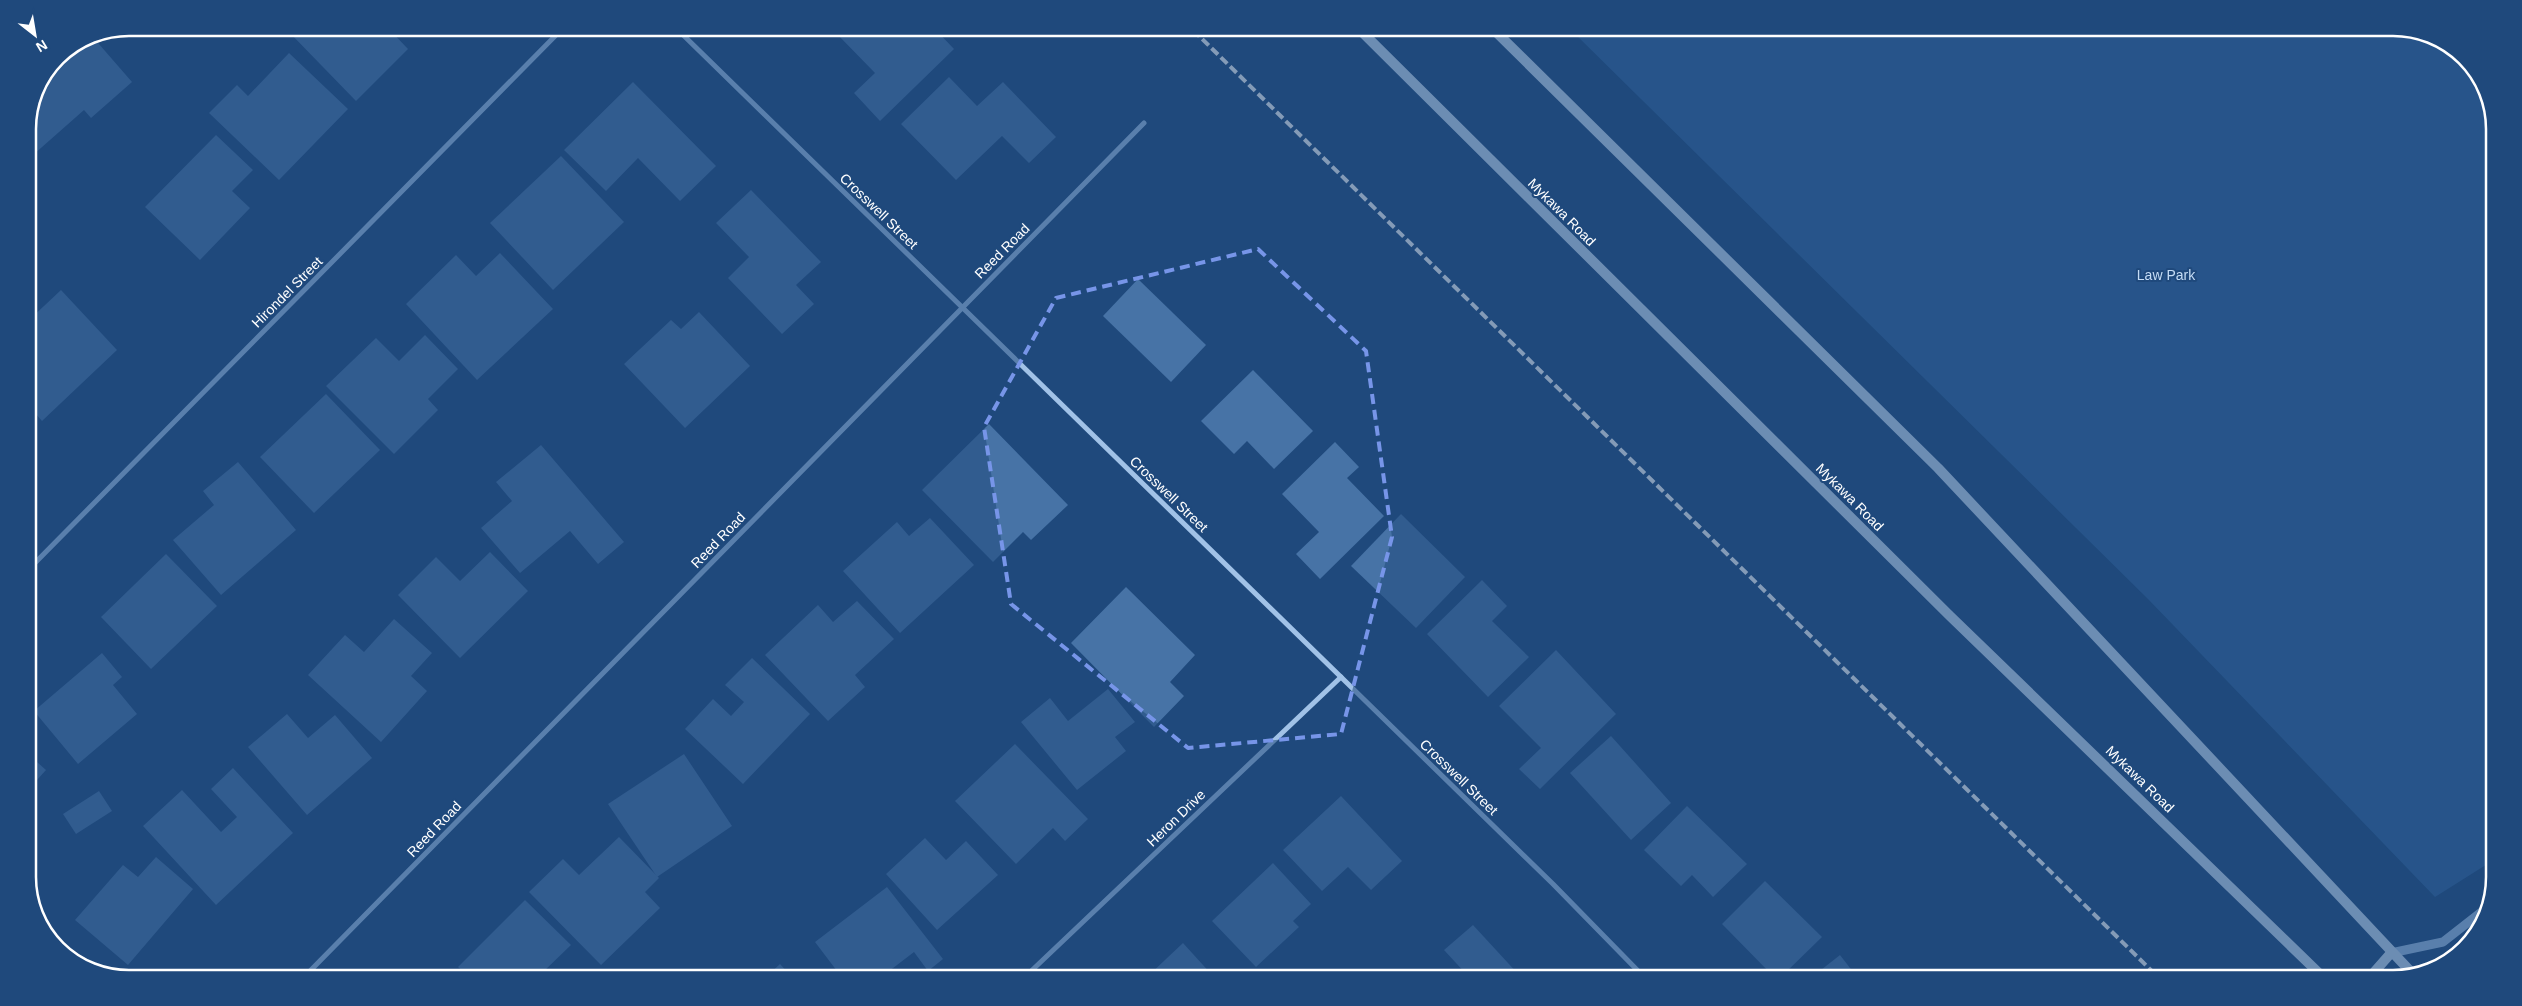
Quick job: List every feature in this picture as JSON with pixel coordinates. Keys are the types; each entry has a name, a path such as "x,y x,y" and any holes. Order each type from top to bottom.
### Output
{"main road":[{"name":"Mykawa Road","path":"1366,36 1943,609 2316,970"},
{"path":"1499,36 1938,468 2408,969"},
{"path":"2376,970 2392,953"}],"street":[{"name":"Hirondel Street","path":"36,562 554,36"},
{"name":"Crosswell Street","path":"684,36 1341,677 1637,970"},
{"name":"Reed Road","path":"312,970 1144,123"},
{"name":"Heron Drive","path":"1032,970 1341,677"},
{"path":"2392,953 2443,942 2477,915"}],"highlighted area":[{"path":"1258,249 1366,351 1392,537 1341,734 1188,748 1011,604 984,427 1056,298"}],"green space":[{"name":"Law Park","path":"1577,36 2392,36 2417,39 2434,46 2454,59 2463,68 2479,94 2486,123 2486,865 2435,897 2148,599"}],"building":[{"path":"293,36 396,36 408,49 356,101"},
{"path":"839,36 942,36 954,49 880,121 854,93 875,73"},
{"path":"97,42 132,82 91,118 84,110 36,152 39,105 49,83 68,59"},
{"path":"289,53 348,109 279,180 209,113 237,85 248,96"},
{"path":"949,77 977,106 1003,82 1056,137 1029,163 1002,136 956,180 901,124"},
{"path":"633,82 716,166 680,201 638,158 606,191 564,150"},
{"path":"216,135 253,170 232,191 250,208 200,260 145,207"},
{"path":"561,156 624,222 553,290 490,223"},
{"path":"751,190 821,262 796,285 814,304 782,334 728,278 749,257 716,223"},
{"path":"500,253 553,309 477,380 406,304 456,255 476,276"},
{"path":"1138,279 1206,345 1171,382 1103,316"},
{"path":"61,290 117,350 42,421 36,414 36,313"},
{"path":"699,312 750,366 685,428 624,364 671,320 681,329"},
{"path":"425,335 458,369 428,399 438,410 394,454 326,386 376,338 399,361"},
{"path":"1253,370 1313,431 1274,469 1247,441 1234,454 1201,421"},
{"path":"326,394 380,450 314,513 260,457"},
{"path":"989,424 1068,505 1031,540 1023,532 993,562 922,490"},
{"path":"1335,442 1359,467 1347,478 1384,516 1320,579 1296,554 1319,532 1282,494"},
{"path":"541,445 624,542 598,564 570,531 520,573 481,528 512,501 496,482"},
{"path":"238,462 296,530 221,595 173,540 214,505 203,491"},
{"path":"1401,514 1465,577 1416,628 1351,566"},
{"path":"930,518 974,565 900,633 843,571 897,522 909,536"},
{"path":"490,552 528,591 460,658 398,595 436,557 460,581"},
{"path":"166,554 217,606 151,669 101,617"},
{"path":"1482,580 1507,606 1492,621 1529,657 1488,697 1427,634"},
{"path":"1126,587 1195,655 1170,682 1184,696 1154,727 1071,643"},
{"path":"857,601 894,639 855,675 865,687 828,721 765,655 818,605 833,622"},
{"path":"394,619 432,653 411,676 427,691 381,742 308,675 345,635 364,652"},
{"path":"1556,650 1616,714 1540,789 1519,769 1541,748 1499,706"},
{"path":"102,653 122,677 113,685 137,714 78,764 36,713 36,709"},
{"path":"752,658 810,714 743,784 685,729 713,699 731,716 744,702 725,685"},
{"path":"1108,689 1135,722 1115,737 1126,751 1077,790 1021,722 1050,698 1068,721"},
{"path":"287,714 308,738 335,715 372,758 307,815 248,747"},
{"path":"1611,736 1671,803 1631,840 1570,773"},
{"path":"1015,744 1088,819 1065,841 1053,828 1016,864 955,801"},
{"path":"684,754 732,826 657,877 608,804"},
{"path":"36,761 46,770 36,781"},
{"path":"233,768 293,833 216,905 143,826 182,790 221,832 237,817 211,789"},
{"path":"99,791 112,811 76,834 63,814"},
{"path":"1341,796 1402,861 1371,890 1348,867 1322,891 1283,850"},
{"path":"1687,806 1747,864 1713,897 1692,875 1681,886 1644,850"},
{"path":"619,837 659,878 645,892 660,908 601,965 529,892 563,859 579,875"},
{"path":"925,838 946,860 966,841 998,875 937,930 886,874"},
{"path":"156,857 193,889 128,965 75,920 123,865 138,877"},
{"path":"1273,863 1311,904 1293,921 1299,927 1256,967 1212,921"},
{"path":"1765,881 1822,937 1788,970 1767,970 1722,924"},
{"path":"887,887 943,959 927,970 914,952 891,970 836,970 815,942"},
{"path":"525,900 571,945 545,970 461,970 458,967"},
{"path":"1473,925 1514,970 1462,970 1444,950"},
{"path":"1183,943 1208,970 1154,970"},
{"path":"1840,955 1852,970 1821,970"},
{"path":"780,964 785,970 773,970"}],"railway":[{"path":"1199,36 2151,970"}]}
